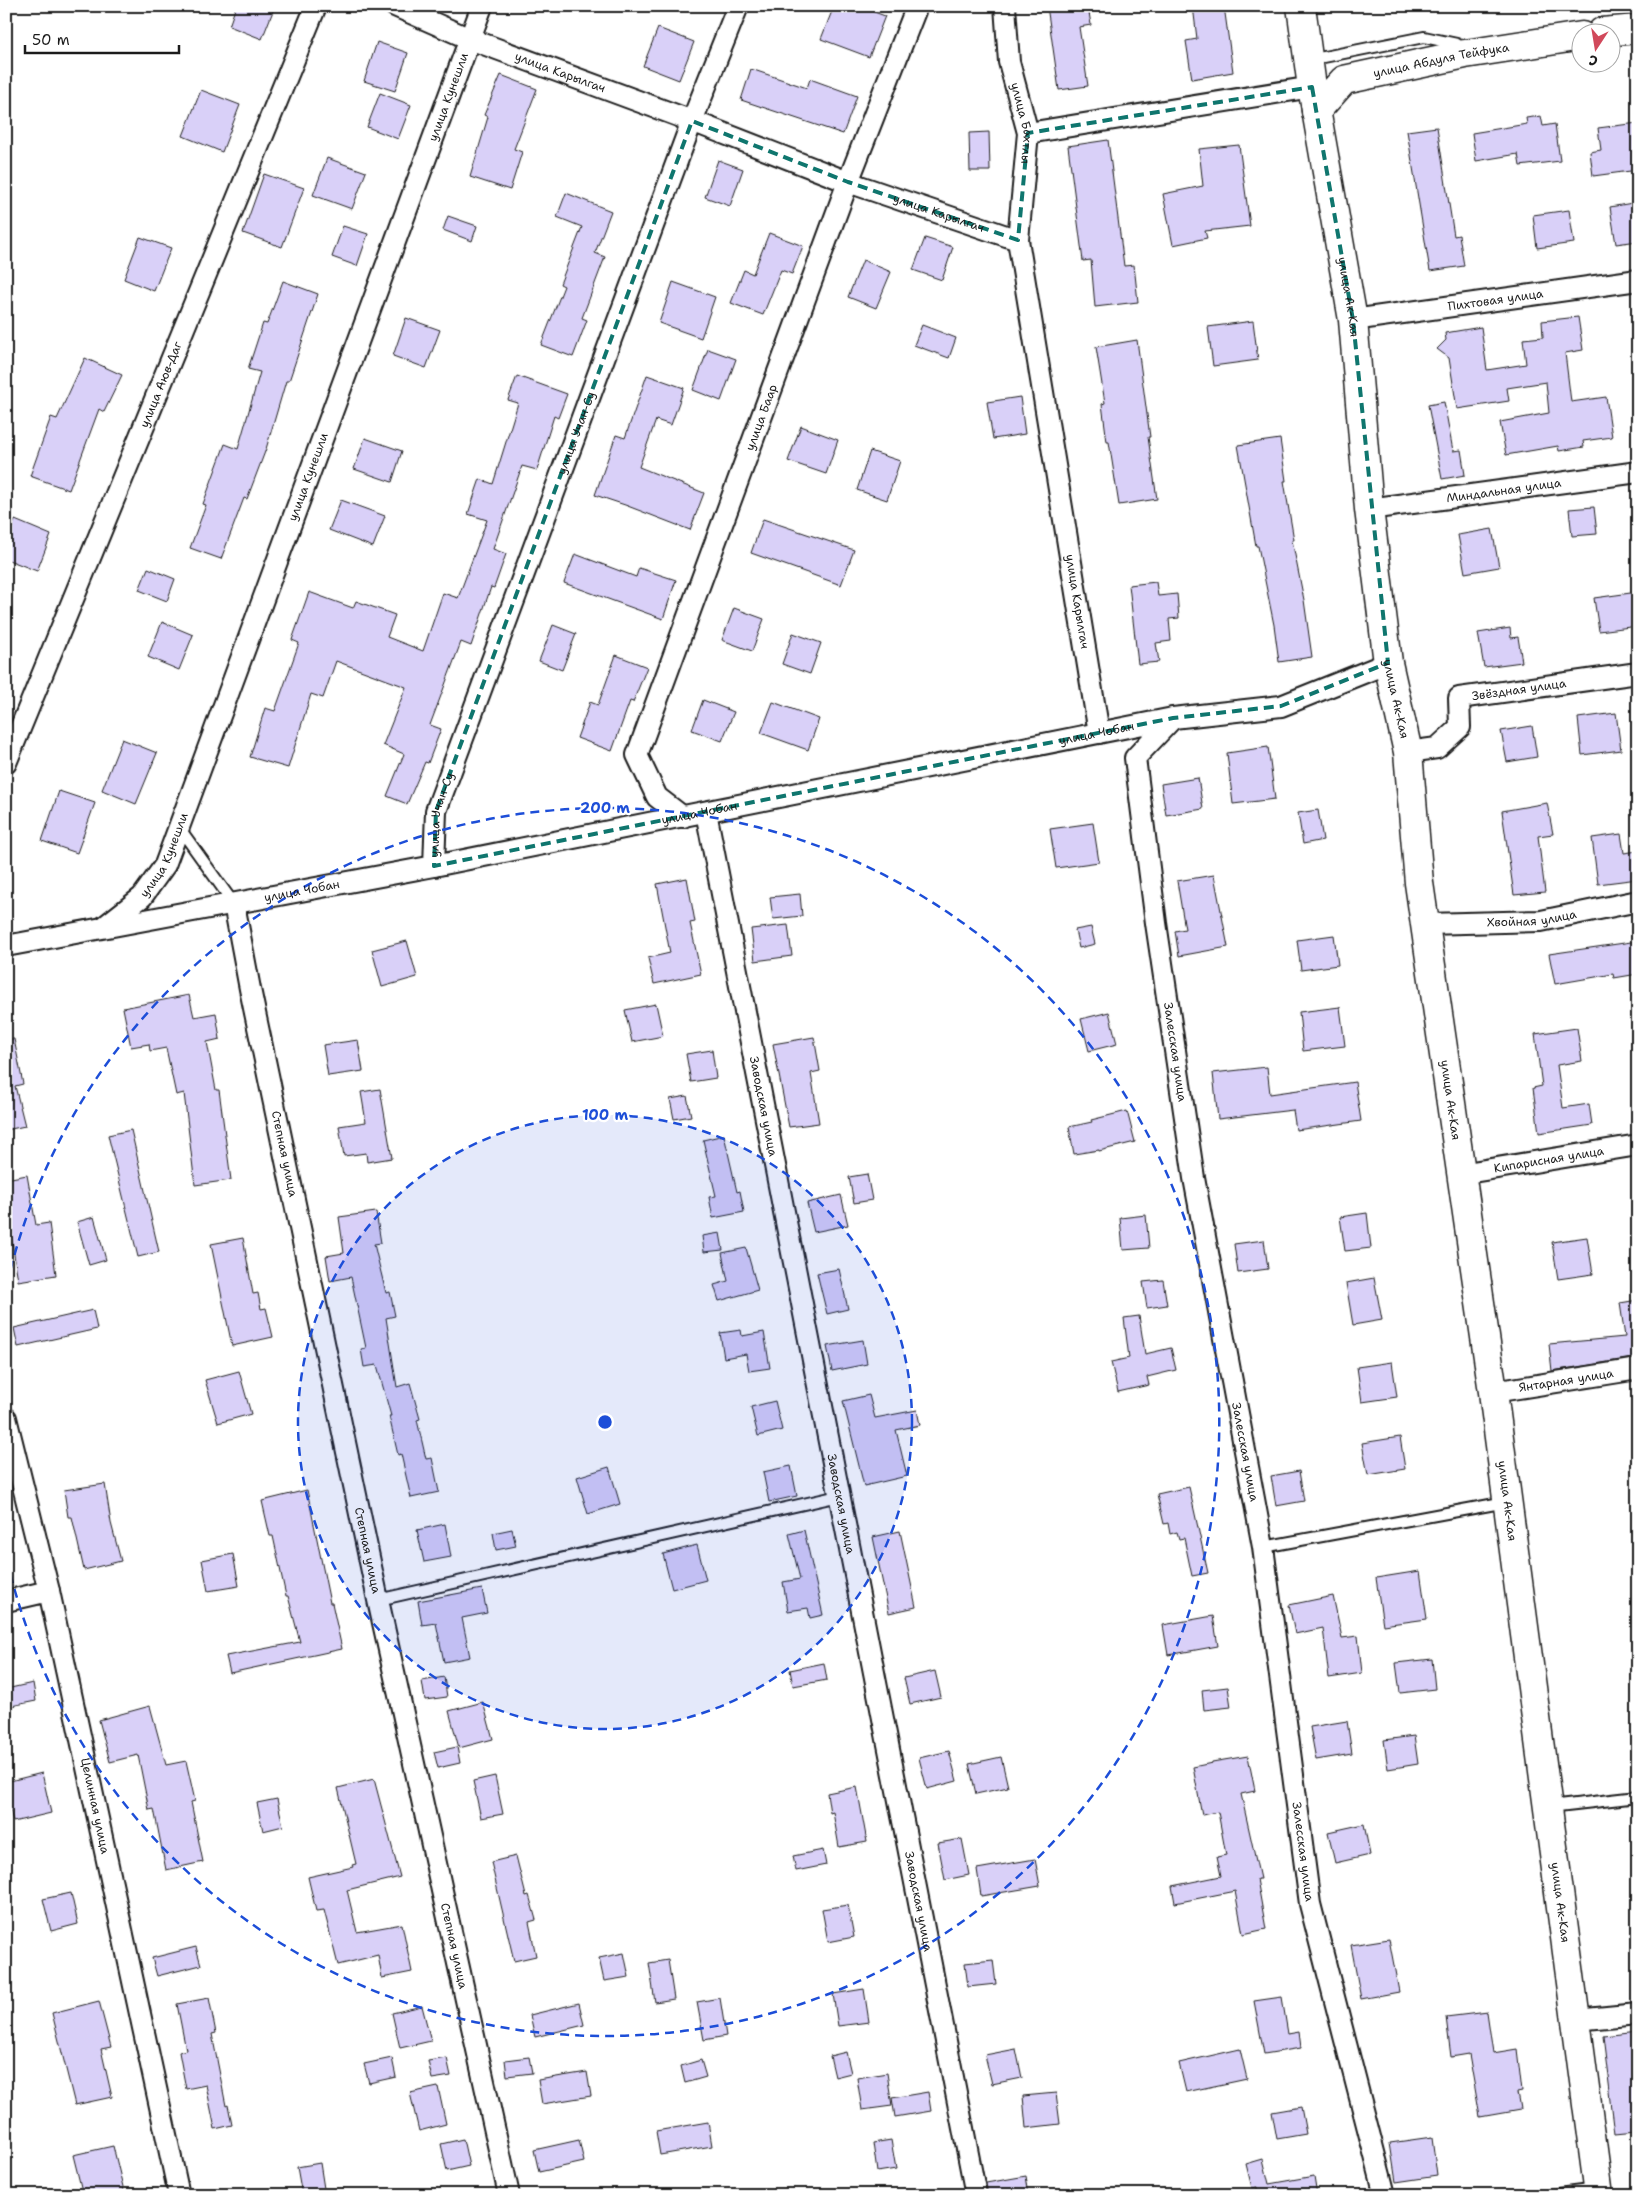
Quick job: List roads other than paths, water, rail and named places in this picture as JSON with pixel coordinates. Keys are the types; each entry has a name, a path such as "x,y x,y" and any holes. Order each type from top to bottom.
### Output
{"main road":[{"name":"улица Ак-Кая","path":"1301,6 1314,99 1353,320 1369,509 1388,663 1408,752 1419,883 1493,1392 1599,2192"},
{"path":"1622,30 1638,29"},
{"name":"улица Абдуля Тейфука","path":"1314,99 1344,80 1465,54 1572,38"}],"street":[{"name":"улица Аюв-Даг","path":"6,763 316,6"},
{"name":"улица Карылгач","path":"395,6 470,39 692,121 848,182 1018,240 1099,733"},
{"name":"улица Кунешли","path":"104,928 142,897 165,865 482,6"},
{"name":"улица Учан-Су","path":"434,866 436,811 692,121 738,6"},
{"name":"улица Баар","path":"683,817 658,797 636,755 848,182 917,6"},
{"name":"улица Бахтлы","path":"1005,6 1008,62 1028,133 1018,240"},
{"path":"1028,133 1314,99"},
{"name":"Пихтовая улица","path":"1353,320 1638,280"},
{"name":"Миндальная улица","path":"1369,509 1638,472"},
{"name":"улица Чобан","path":"6,946 434,866 1172,718 1281,706 1388,663"},
{"name":"Звёздная улица","path":"1408,752 1437,748 1460,727 1459,698 1638,673"},
{"name":"Залесская улица","path":"1172,718 1135,758 1156,923 1194,1178 1263,1547 1310,1904 1385,2195"},
{"name":"Заводская улица","path":"706,812 976,2195"},
{"name":"Хвойная улица","path":"1426,924 1540,921 1638,901"},
{"name":"Степная улица","path":"234,904 378,1600 509,2195"},
{"name":"Кипарисная улица","path":"1460,1174 1638,1145"},
{"name":"Янтарная улица","path":"1493,1392 1638,1369"},
{"name":"Целинная улица","path":"6,1418 49,1591 179,2195"},
{"path":"6,1601 49,1591"},
{"path":"1576,2020 1638,2014"}],"lane":[{"path":"1308,60 1424,37 1457,44 1465,54"},
{"path":"178,826 234,904"},
{"path":"378,1600 839,1496"},
{"path":"1263,1547 1508,1502"},
{"path":"1548,1807 1638,1797"},
{"path":"1550,2195 1599,2192"}]}
